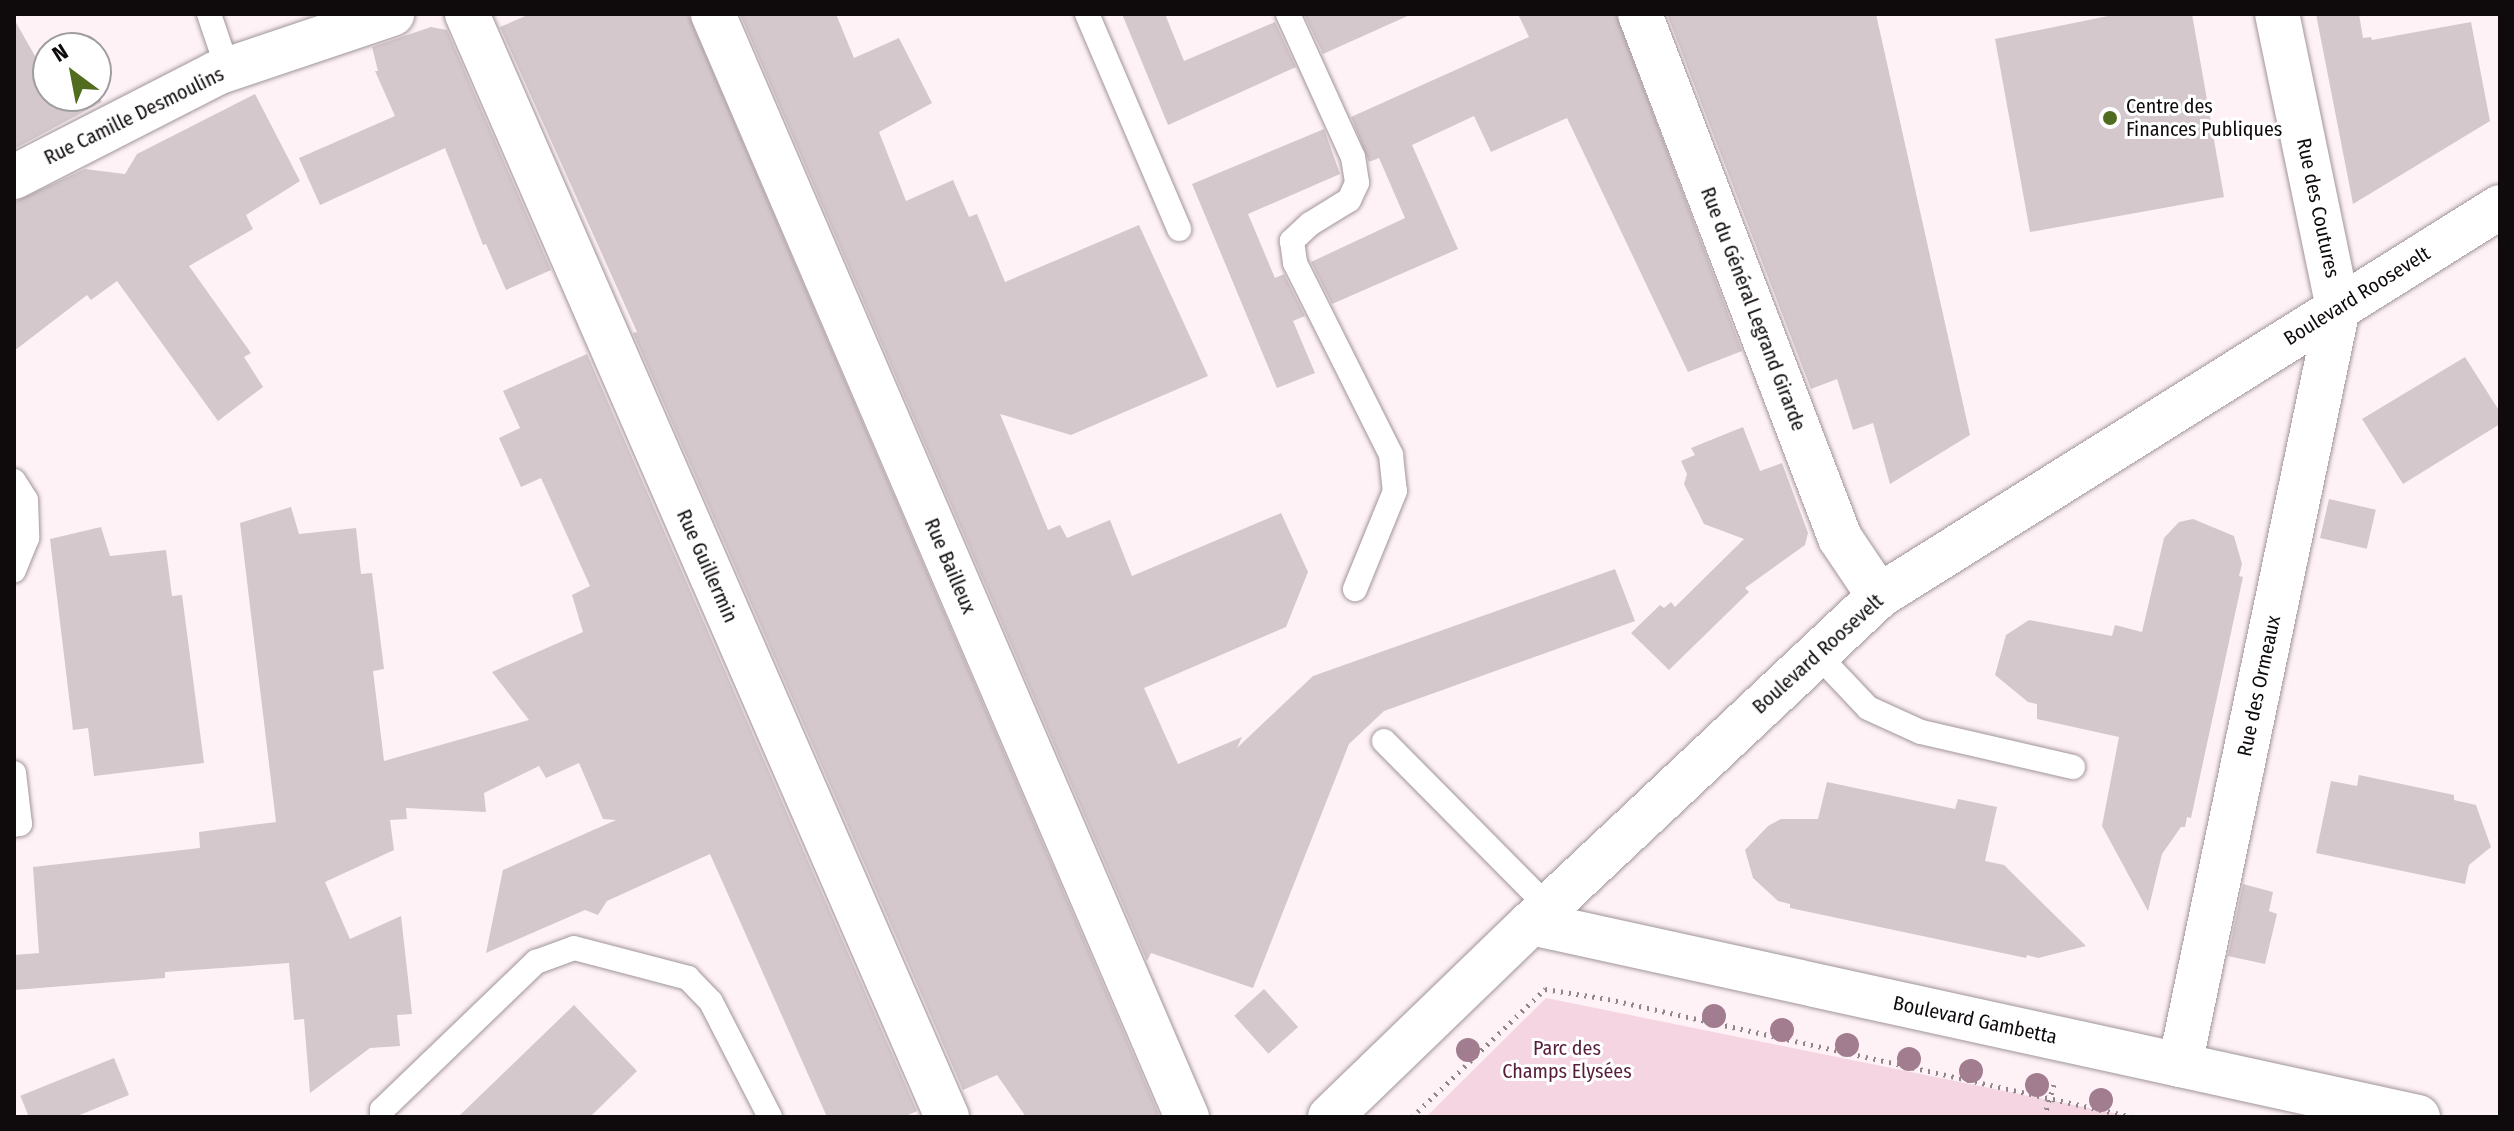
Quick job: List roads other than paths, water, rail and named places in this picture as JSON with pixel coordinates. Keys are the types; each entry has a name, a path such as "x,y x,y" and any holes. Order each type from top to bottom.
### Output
{"street":[{"name":"Rue Camille Desmoulins","path":"15,175 319,26 392,14"},
{"name":"Rue Guillermin","path":"467,14 947,1117"},
{"name":"Rue Bailleux","path":"713,14 1187,1117"},
{"name":"Rue du Général Legrand Girarde","path":"1640,14 1840,538 1879,596"},
{"name":"Rue des Coutures","path":"2277,14 2338,308"},
{"name":"Boulevard Roosevelt","path":"1330,1117 1539,915 1879,596 2500,207"},
{"name":"Rue des Ormeaux","path":"2180,1065 2338,308"},
{"name":"Boulevard Gambetta","path":"1539,915 2180,1065 2418,1117"}],"lane":[{"path":"209,14 228,70"},
{"path":"1087,14 1179,229"},
{"path":"1288,14 1353,157 1357,183 1349,200 1310,224 1292,241 1295,263 1391,455 1395,491 1355,589"},
{"path":"14,481 26,500 27,538 14,571"},
{"path":"1817,654 1868,708 1908,726 2073,767"},
{"path":"1384,741 1539,915"},
{"path":"14,773 20,824 14,825"},
{"path":"382,1117 382,1110 536,962 574,948 688,978 711,1002 770,1117"}],"place":[{"name":"Centre des Finances Publiques","path":"2110,118"}],"park label":[{"name":"Parc des Champs Elysées","path":"1567,1060"}]}
